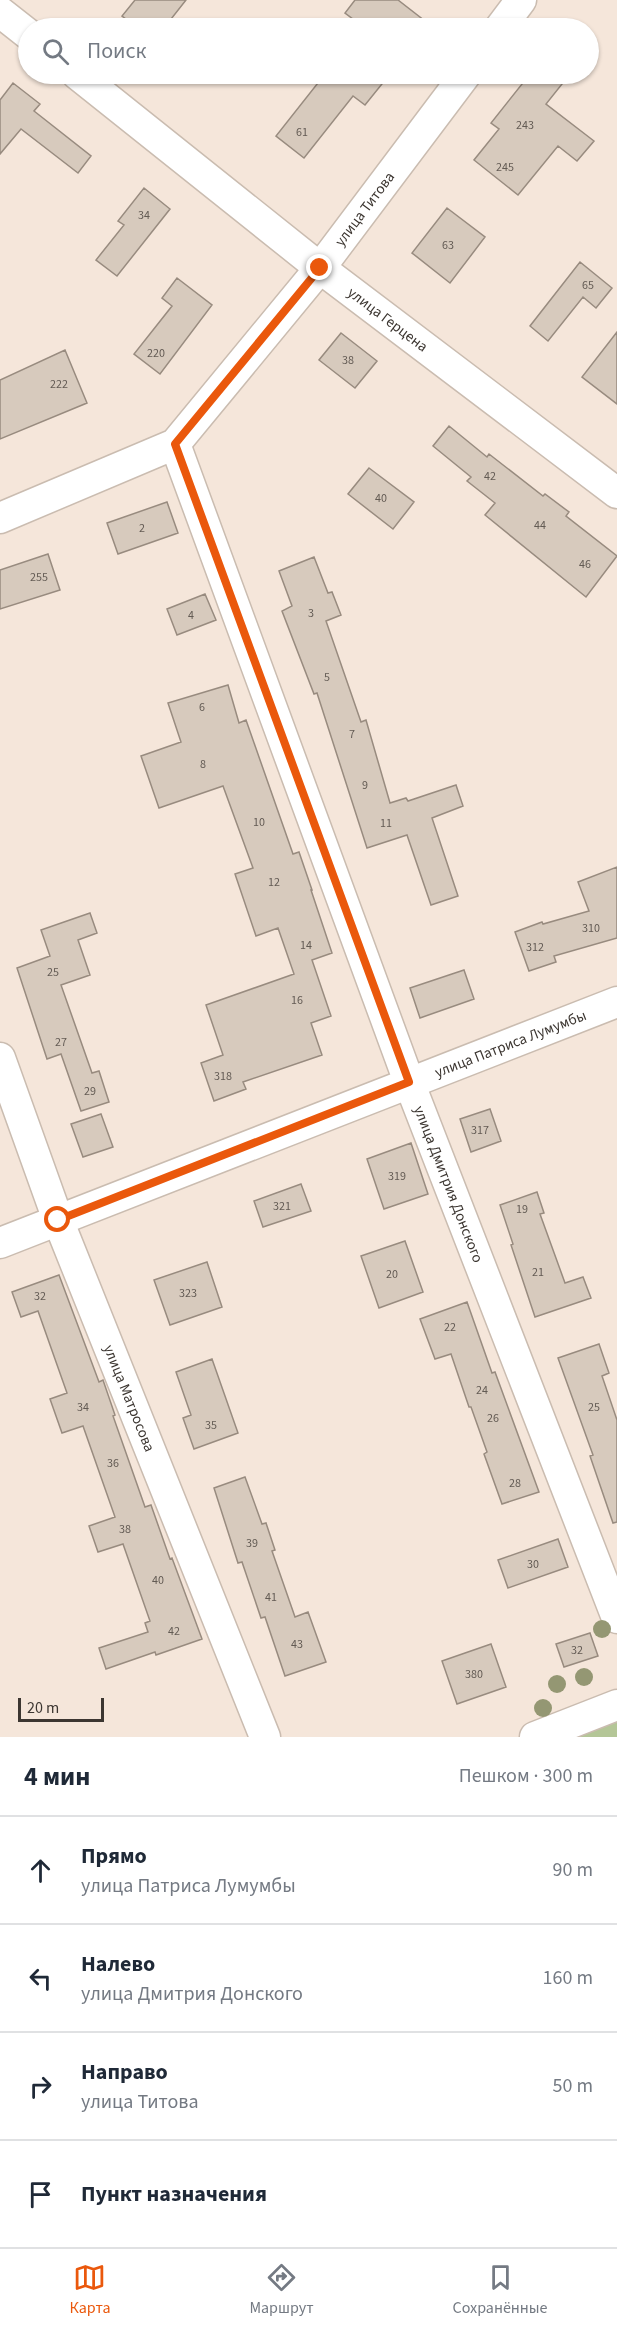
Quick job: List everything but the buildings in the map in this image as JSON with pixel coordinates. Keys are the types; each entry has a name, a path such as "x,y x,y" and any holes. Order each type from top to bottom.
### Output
{"street":[{"path":"508,18 521,0"},
{"path":"0,12 18,26"},
{"name":"улица Герцена","path":"90,84 320,268 617,493"},
{"name":"улица Титова","path":"0,518 175,444 320,268 458,84"},
{"name":"улица Дмитрия Донского","path":"175,444 409,1082 617,1618"},
{"name":"улица Патриса Лумумбы","path":"0,1243 617,1002"},
{"name":"улица Матросова","path":"0,1058 58,1220 265,1737"},
{"path":"535,1737 617,1705"}],"green space":[{"path":"617,1721 617,1737 573,1737"}],"route":[{"path":"58,1220 409,1082 175,444 320,268"}]}
